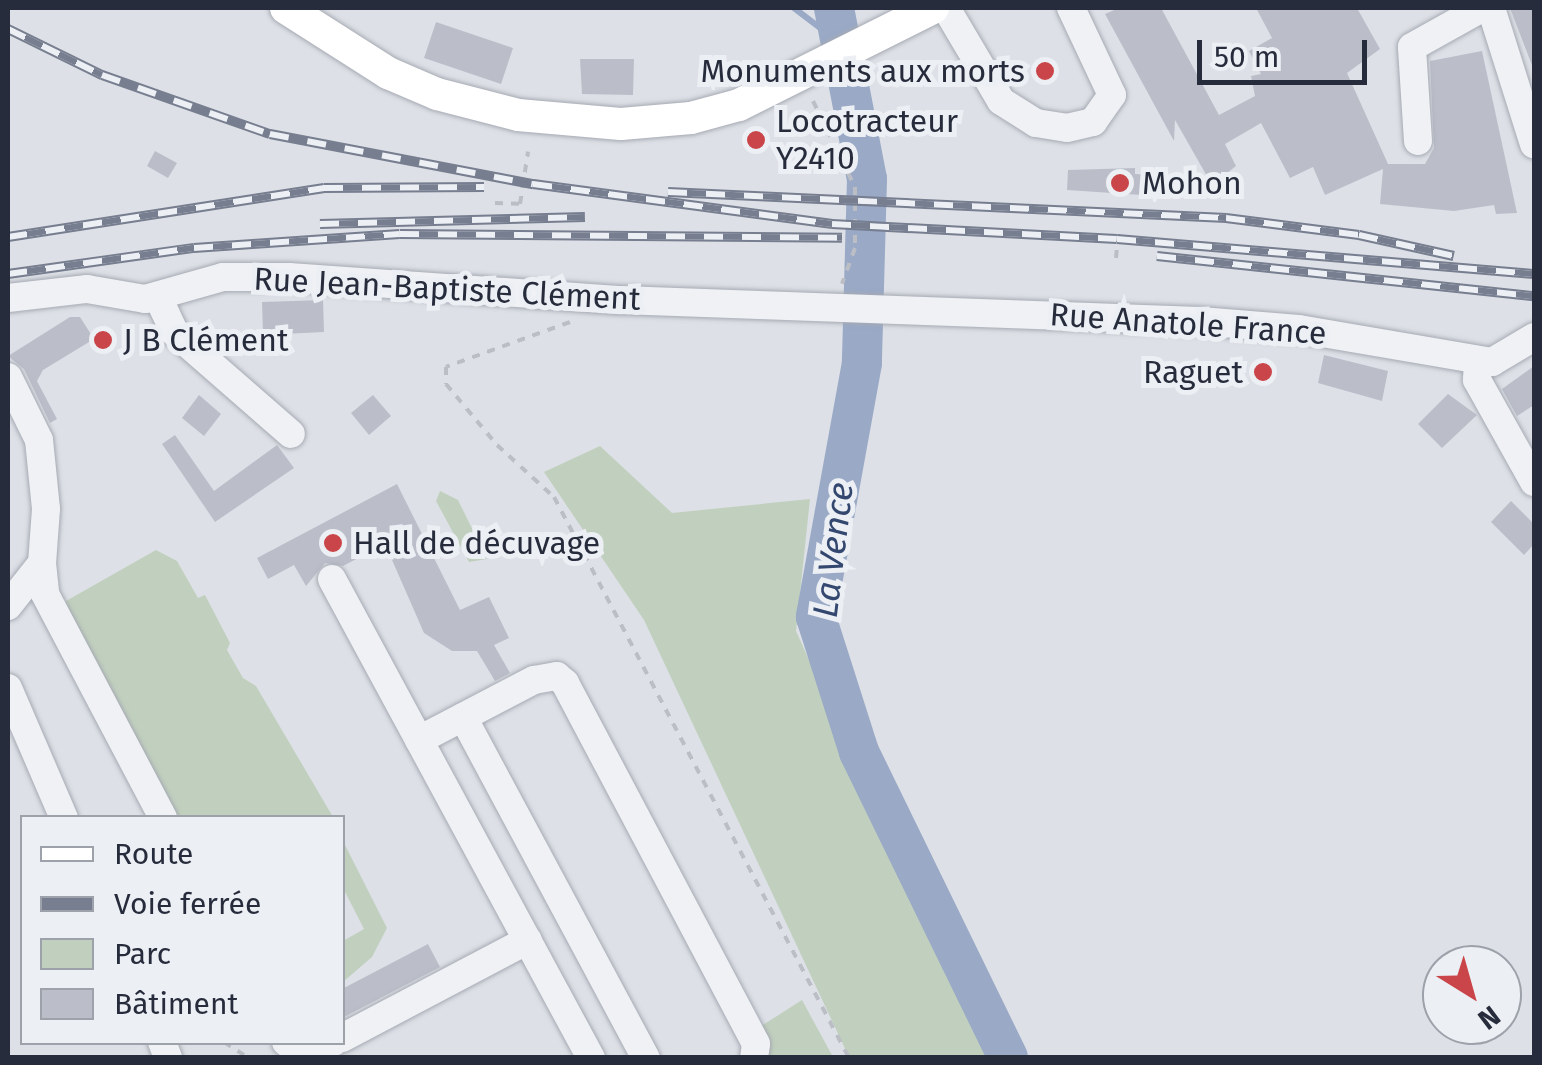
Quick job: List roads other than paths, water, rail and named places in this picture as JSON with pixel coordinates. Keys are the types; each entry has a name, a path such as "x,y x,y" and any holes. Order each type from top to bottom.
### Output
{"main road":[{"path":"286,8 414,86 549,120 621,124 690,118 740,105 933,8"}],"street":[{"path":"946,8 1001,101 1036,123 1067,128 1093,122 1112,96 1071,8"},
{"path":"1418,141 1412,47 1482,8"},
{"path":"1491,8 1522,56 1534,144"},
{"name":"Rue Jean-Baptiste Clément","path":"8,298 87,289 158,298 223,277 289,276 621,300 836,297"},
{"name":"Rue Anatole France","path":"836,297 897,307 1299,329 1478,361"},
{"path":"158,298 174,332 291,434"},
{"path":"1534,337 1492,362 1478,361 1477,380 1534,482"},
{"path":"8,377 42,451 45,594 161,815"},
{"path":"8,606 42,564"},
{"path":"332,579 591,1058"},
{"path":"419,740 534,680 557,676 565,683 756,1044 754,1058"},
{"path":"8,688 63,815"},
{"path":"463,717 646,1058"},
{"path":"345,1036 528,940"},
{"path":"290,1045 302,1054 326,1045"}],"waterway":[{"path":"794,8 836,40"},
{"name":"La Vence","path":"834,8 867,179 862,363 816,617 859,752 1008,1058"}],"railway":[{"path":"8,29 102,75 270,134 533,184 832,224 1117,239 1534,274"},
{"path":"8,237 324,188 484,187"},
{"path":"668,192 1226,218 1359,235 1454,256"},
{"path":"320,224 585,217"},
{"path":"8,274 194,248 400,234 842,238"},
{"path":"1157,256 1534,296"}],"place":[{"name":"Monuments aux morts","path":"1045,71"},
{"name":"Locotracteur Y2410","path":"756,140"},
{"name":"Mohon","path":"1120,183"},
{"name":"J B Clément","path":"103,340"},
{"name":"Raguet","path":"1263,372"},
{"name":"Hall de décuvage","path":"333,543"}]}
